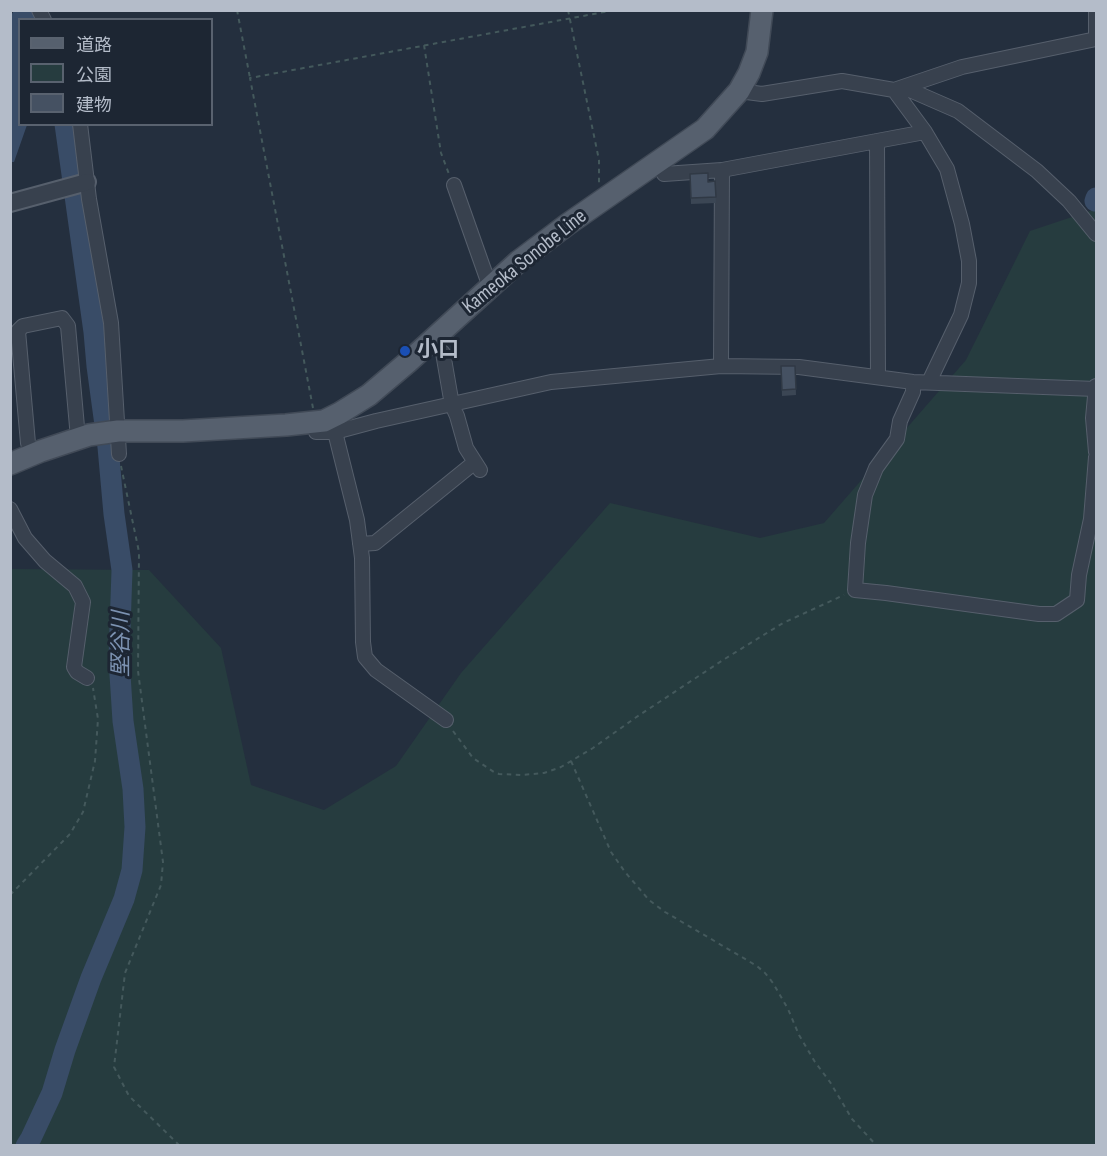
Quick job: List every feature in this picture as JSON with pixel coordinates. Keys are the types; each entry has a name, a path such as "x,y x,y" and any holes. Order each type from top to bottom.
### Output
{"main road":[{"name":"Kameoka Sonobe Line","path":"10,464 78,438 118,431 183,431 286,425 324,421 340,413 369,395 528,255 568,224 705,129 740,91 757,52 762,10"}],"street":[{"path":"898,89 962,67 1096,37 1096,10"},
{"path":"740,91 762,94 842,81 898,89 958,111 1037,171 1069,201 1096,234"},
{"path":"898,89 947,169 969,261 969,283 961,315 929,382"},
{"path":"80,126 87,182 111,323 119,454"},
{"path":"657,163 664,174 722,170 925,132"},
{"path":"878,141 878,377"},
{"path":"722,170 722,366"},
{"path":"10,203 87,182"},
{"path":"454,184 490,287"},
{"path":"32,454 28,443 16,368 18,331 23,326 62,318 68,326 78,438"},
{"path":"360,544 375,543 478,466 466,448 452,405 443,353 431,341"},
{"path":"315,422 316,432 335,432 551,382 722,366 799,368 913,382 1096,388 1093,418 1096,452"},
{"path":"913,382 913,392 900,421 897,439 876,468 865,495 858,543 855,590 886,592 1039,614 1056,614 1077,600 1079,575 1091,519 1096,457"},
{"path":"335,432 357,520 362,558 365,657 376,670 446,720"},
{"path":"10,509 25,538 45,561 75,586 83,602 75,667 77,672 87,678"}],"path":[{"path":"237,10 315,422"},
{"path":"568,10 599,160 599,186 607,197"},
{"path":"250,78 615,10"},
{"path":"424,45 441,153 454,184"},
{"path":"119,454 139,552 138,671 163,862 161,885 125,973 114,1067 129,1096 180,1146"},
{"path":"446,720 473,758 487,768 499,774 544,773 571,761 783,623 855,590"},
{"path":"10,895 70,834 83,812 95,761 98,719 94,689 87,678"},
{"path":"571,761 611,852 625,872 649,900 665,912 757,966 765,973 781,996 799,1035 815,1062 852,1119 877,1146"}],"green space":[{"path":"1096,209 1096,1145 11,1146 11,569 149,570 221,648 251,785 324,810 396,766 461,673 610,503 760,538 824,523 966,360 1030,231"}],"water":[{"path":"16,12 19,18 18,126 27,126 14,162 10,162 10,14"}],"building":[{"path":"708,173 708,182 715,181 716,197 691,198 690,174"},
{"path":"781,366 795,366 796,389 782,390"}],"waterway":[{"name":"堅谷川","path":"23,10 26,18"},
{"name":"堅谷川","path":"26,1146 52,1093 91,978 124,899 132,870 135,827 133,789 123,721 119,659 122,570 94,332 65,126"}],"place":[{"name":"小口","path":"405,351"}]}
